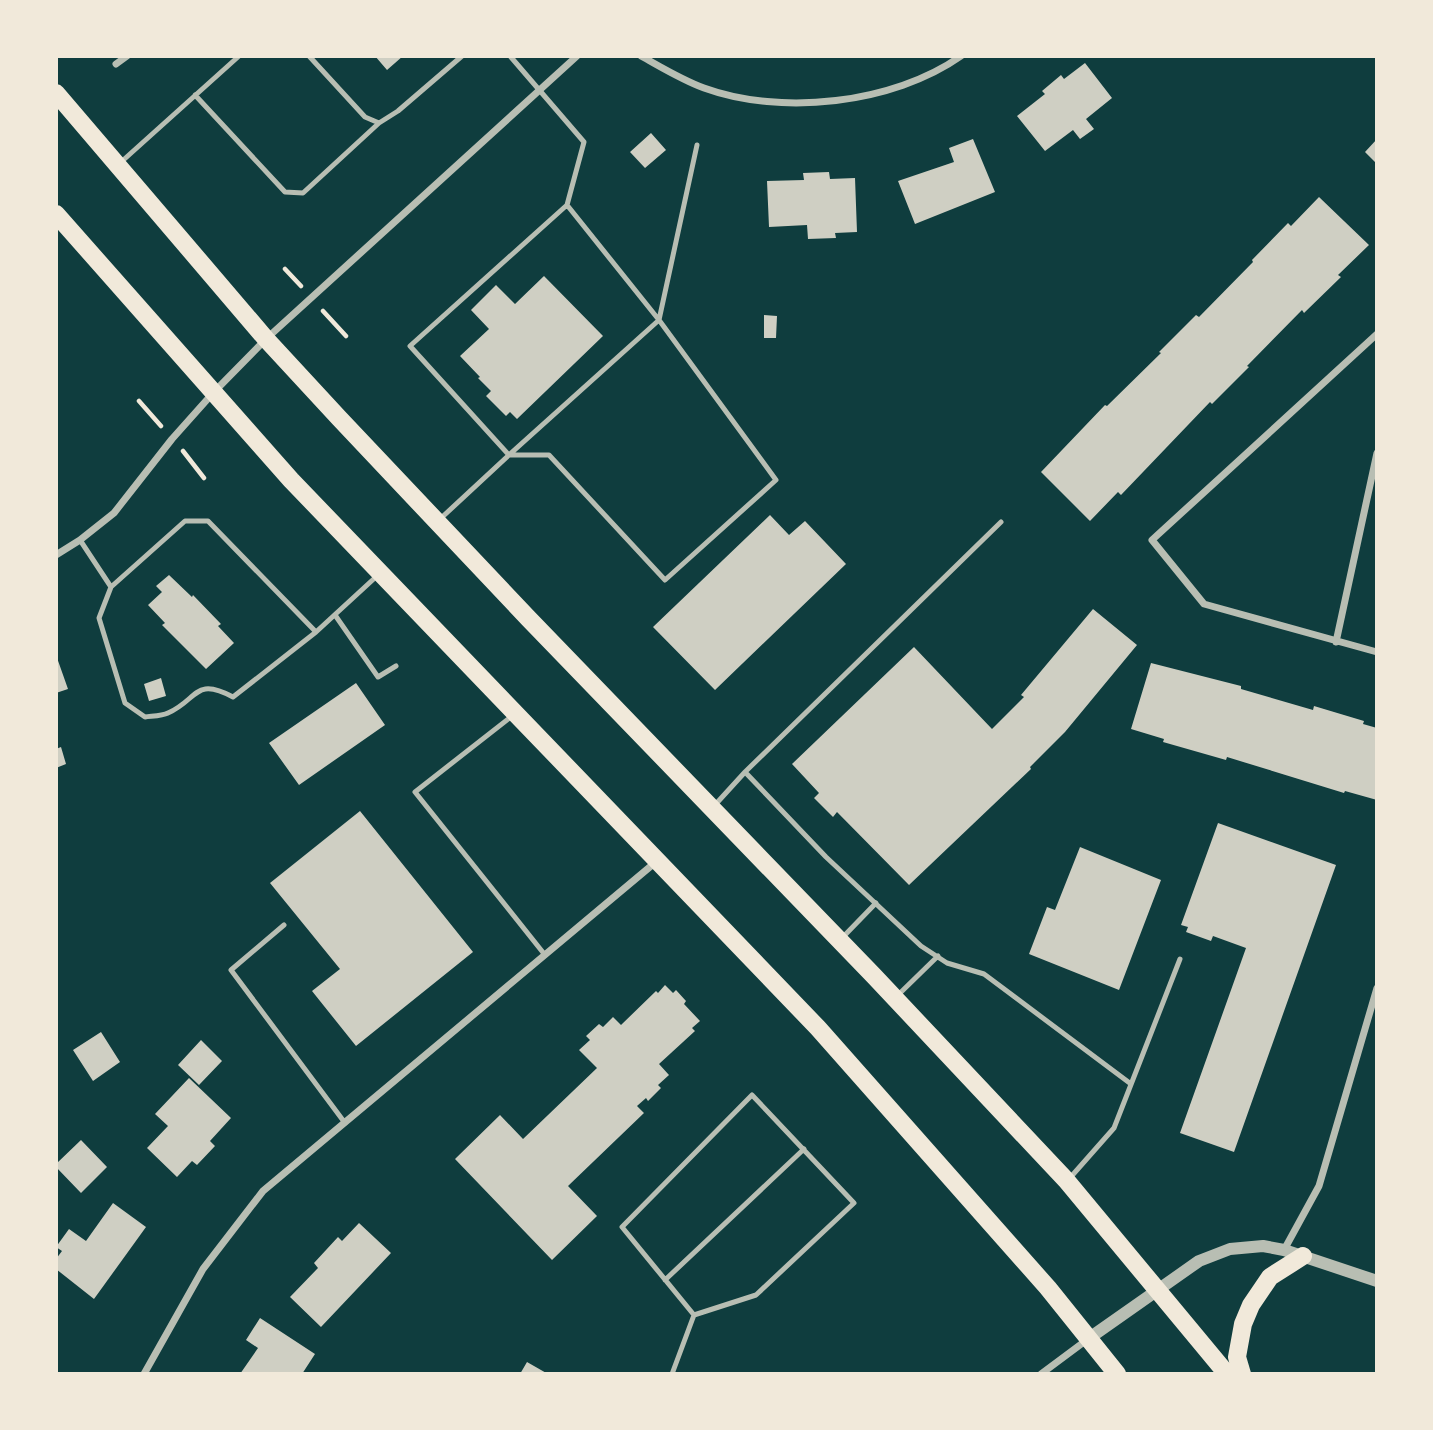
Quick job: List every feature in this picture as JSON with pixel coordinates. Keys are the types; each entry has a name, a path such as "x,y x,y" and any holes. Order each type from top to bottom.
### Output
{"main road":[{"path":"56,93 266,339 437,522 840,940 1067,1181 1227,1374"},
{"path":"56,214 291,480 818,1028 1048,1288 1117,1374"},
{"path":"1242,1374 1237,1357 1242,1324 1251,1305 1270,1277 1303,1256"}],"street":[{"path":"116,64 127,56"},
{"path":"56,555 114,513 172,439 266,339 577,56"},
{"path":"641,56 704,88 772,102 811,104 892,90 961,56"},
{"path":"1377,334 1152,540 1204,604 1377,652"},
{"path":"1336,642 1377,453"},
{"path":"144,1374 203,1269 263,1191 657,860"},
{"path":"1284,1250 1318,1186 1377,988"},
{"path":"1041,1374 1199,1261 1230,1249 1263,1246 1284,1250 1377,1280"}],"lane":[{"path":"117,165 239,56"},
{"path":"309,56 365,117 379,123"},
{"path":"195,95 285,192 303,193 379,123 398,111 462,56"},
{"path":"510,56 584,142 567,205 410,346 509,456 548,455 665,580 776,480 659,320 567,205"},
{"path":"437,522 659,320 697,145"},
{"path":"316,632 208,522 186,521 111,587 99,618 125,703 145,717 167,714 198,691 215,687 233,696 316,632 380,573"},
{"path":"712,808 745,772 1001,522"},
{"path":"80,540 111,587"},
{"path":"335,615 379,677 396,666"},
{"path":"514,714 415,792 545,956"},
{"path":"745,772 826,857 921,946 947,962 984,974 1131,1084"},
{"path":"840,940 876,903"},
{"path":"284,925 231,970 345,1123"},
{"path":"895,998 938,956"},
{"path":"1067,1181 1114,1128 1180,959"},
{"path":"752,1096 854,1203 756,1295 694,1315 622,1227 752,1096"},
{"path":"665,1280 804,1149"},
{"path":"672,1374 694,1315"}],"building":[{"path":"375,56 403,56 387,70"},
{"path":"1085,63 1112,98 1086,119 1094,129 1080,139 1073,130 1045,151 1017,116 1045,94 1042,91 1061,75 1064,79"},
{"path":"651,133 666,150 645,168 630,152"},
{"path":"973,139 995,192 915,224 898,181 954,162 949,148"},
{"path":"1377,139 1377,164 1365,152"},
{"path":"829,172 830,179 855,178 857,232 835,233 836,238 808,239 807,225 769,227 767,181 804,180 803,173"},
{"path":"1319,197 1369,245 1338,275 1341,277 1304,313 1302,310 1121,495 1118,492 1090,521 1041,472 1196,315 1199,317 1288,223 1291,226"},
{"path":"544,276 603,336 517,419 510,412 506,416 486,396 491,391 460,356 489,329 471,310 496,285 515,304"},
{"path":"764,315 777,316 776,338 764,338"},
{"path":"770,515 789,535 805,521 846,564 715,690 653,627"},
{"path":"169,575 221,624 218,626 234,643 206,669 162,625 165,623 148,605 162,592 156,586"},
{"path":"1093,609 1137,645 1031,769 909,885 837,812 833,817 814,798 819,793 792,764 914,647 992,729 1024,697 1021,695"},
{"path":"56,655 68,689 56,693"},
{"path":"1151,663 1241,686 1241,689 1313,710 1314,706 1364,721 1363,724 1377,728 1377,800 1345,791 1344,793 1227,757 1226,760 1163,742 1164,739 1131,729"},
{"path":"161,678 166,696 149,701 144,684"},
{"path":"356,683 385,725 299,785 269,743"},
{"path":"61,747 66,764 56,768 56,749"},
{"path":"360,811 473,952 356,1046 312,991 340,969 270,883"},
{"path":"1218,823 1336,865 1234,1152 1180,1133 1246,948 1213,936 1211,941 1186,932 1188,927 1181,925"},
{"path":"1080,847 1161,880 1119,990 1029,954 1047,907 1055,910"},
{"path":"665,985 673,993 676,990 686,1001 684,1004 700,1021 692,1028 695,1031 659,1064 669,1075 658,1085 661,1088 648,1101 646,1098 637,1106 644,1113 568,1186 597,1216 552,1260 455,1159 500,1115 523,1139 597,1068 579,1050 590,1040 586,1036 599,1024 603,1027 613,1017 621,1025"},
{"path":"101,1032 120,1062 93,1081 73,1050"},
{"path":"201,1040 222,1061 199,1085 178,1065"},
{"path":"189,1078 231,1118 210,1141 215,1146 197,1165 192,1161 177,1177 147,1148 168,1126 155,1114"},
{"path":"81,1140 107,1167 81,1193 56,1164"},
{"path":"113,1203 146,1227 94,1299 56,1269 56,1259 62,1251 56,1247 69,1229 86,1241"},
{"path":"359,1223 391,1253 321,1327 290,1297 318,1268 314,1263 338,1237 342,1241"},
{"path":"260,1318 315,1354 302,1374 240,1374 258,1348 246,1340"},
{"path":"527,1362 548,1374 520,1374"}]}
